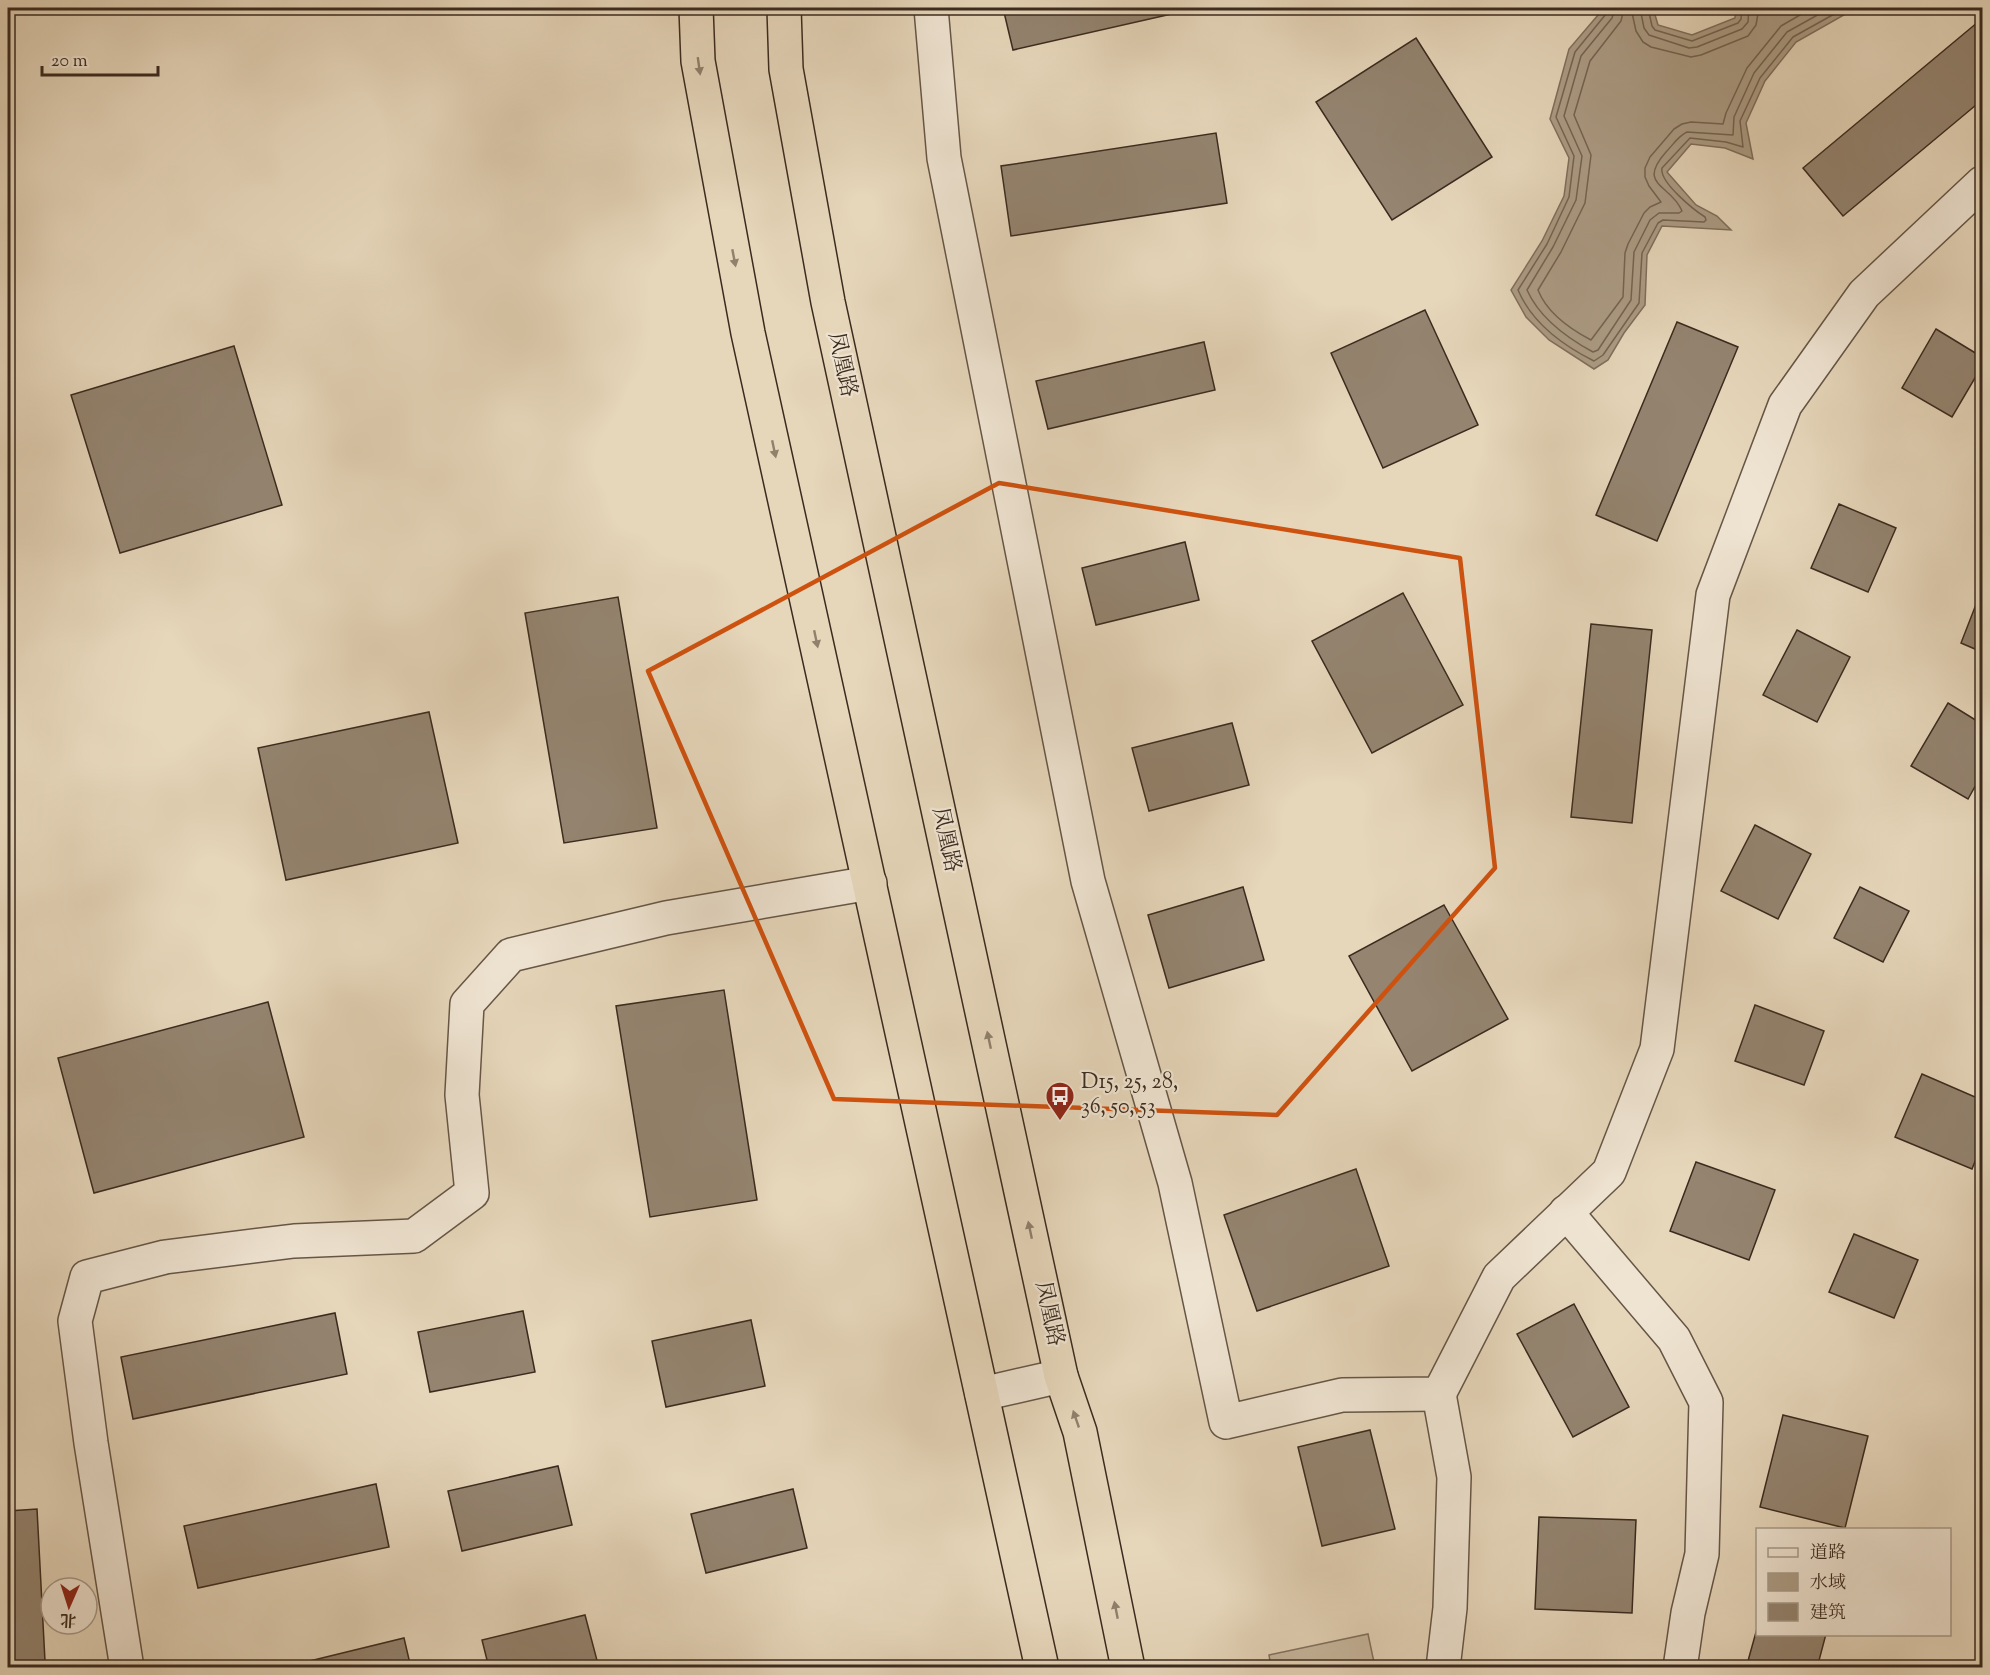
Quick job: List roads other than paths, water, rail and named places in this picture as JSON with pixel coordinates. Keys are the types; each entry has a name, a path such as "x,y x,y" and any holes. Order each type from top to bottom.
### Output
{"highway":[{"path":"696,8 698,61 748,333 1042,1668"},
{"name":"凤凰路","path":"784,8 786,69 828,302 1061,1376 1080,1432 1128,1668"}],"street":[{"path":"932,8 944,158 1088,880 1175,1183 1226,1422 1342,1395 1439,1394"},
{"path":"1443,1668 1450,1608 1454,1477 1439,1394 1499,1277 1609,1172 1657,1049 1713,595 1785,405 1864,294 1983,183"},
{"path":"127,1668 91,1443 75,1321 87,1277 165,1257 294,1241 414,1236 472,1193 462,1095 467,1004 511,955 666,918 870,883"},
{"path":"1566,1212 1674,1338 1706,1402 1702,1554 1688,1613 1680,1668"},
{"path":"982,1394 1061,1376"}],"water":[{"path":"1604,8 1653,8 1658,25 1692,35 1735,18 1736,8 1886,8 1849,12 1796,42 1765,81 1746,123 1753,159 1725,148 1691,144 1667,172 1696,205 1717,216 1731,230 1662,226 1647,255 1645,305 1608,360 1594,369 1549,340 1526,317 1511,290 1542,241 1564,196 1569,158 1550,119 1569,49"}],"place":[{"name":"D15, 25, 28, 36, 50, 53","path":"1060,1122"}]}
